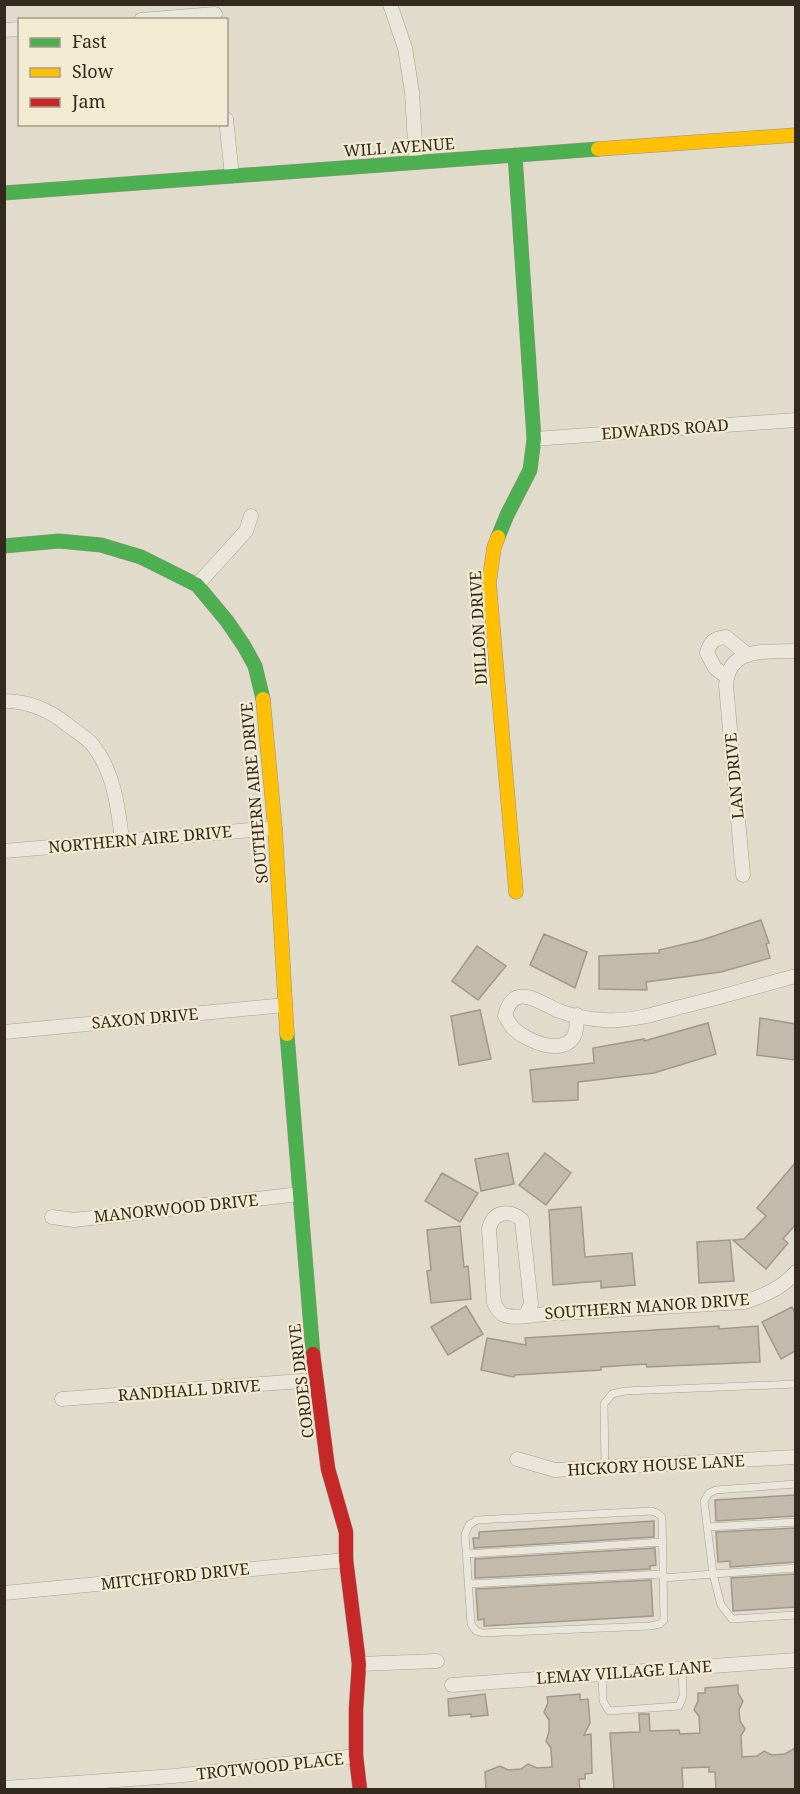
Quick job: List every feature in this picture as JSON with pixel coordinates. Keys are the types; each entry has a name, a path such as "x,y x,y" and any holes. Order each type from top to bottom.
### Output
{"street":[{"path":"390,4 405,48 412,92 416,162"},
{"path":"162,18 215,13"},
{"path":"227,126 232,176"},
{"name":"WILL AVENUE","path":"4,193 795,135"},
{"name":"DILLON DRIVE","path":"515,154 534,439 530,470 507,515 494,548 489,583 516,892"},
{"name":"EDWARDS ROAD","path":"534,439 795,420"},
{"path":"197,585 246,531 252,516"},
{"name":"SOUTHERN AIRE DRIVE","path":"4,546 59,541 101,545 141,557 197,585 244,646 255,666 267,731 283,966"},
{"path":"748,655 726,637 717,638 710,644 707,653 715,668 726,677 731,665 748,655 795,651"},
{"name":"LAN DRIVE","path":"726,677 743,875"},
{"path":"4,701 42,708 58,717 91,743 105,766 115,792 122,840"},
{"name":"NORTHERN AIRE DRIVE","path":"4,850 275,828"},
{"name":"CORDES DRIVE","path":"283,966 315,1380 328,1469 346,1532 346,1560 359,1664 356,1756 360,1790"},
{"path":"576,1015 575,1034 567,1044 556,1048 526,1038 512,1028 505,1016 508,1005 516,998 526,996 560,1011 576,1015 585,1018 608,1020 636,1017 680,1008 795,976"},
{"name":"SAXON DRIVE","path":"4,1032 285,1005"},
{"name":"MANORWOOD DRIVE","path":"52,1217 74,1220 300,1194"},
{"name":"SOUTHERN MANOR DRIVE","path":"526,1315 531,1304 522,1220 515,1214 505,1212 491,1220 489,1229 494,1303 504,1315 526,1315 745,1302 778,1287 795,1272"},
{"name":"RANDHALL DRIVE","path":"62,1400 315,1380"},
{"name":"HICKORY HOUSE LANE","path":"517,1459 555,1470 795,1457"},
{"name":"MITCHFORD DRIVE","path":"4,1593 346,1560"},
{"path":"359,1664 437,1660"},
{"name":"LEMAY VILLAGE LANE","path":"452,1685 795,1660"},
{"name":"TROTWOOD PLACE","path":"4,1788 175,1783 356,1756"}],"lane":[{"path":"605,1468 604,1404 612,1394 626,1390 795,1384"},
{"path":"795,1484 716,1490 709,1493 704,1501 713,1574 721,1605 732,1619 795,1616"},
{"path":"652,1511 662,1517 664,1620 660,1624 650,1626 483,1634 476,1631 471,1624 466,1554 465,1534 469,1525 477,1520 652,1511"},
{"path":"708,1527 795,1522"},
{"path":"466,1554 663,1542"},
{"path":"468,1584 713,1574 795,1568"},
{"path":"602,1674 603,1701 609,1711 668,1707 679,1706 683,1696 682,1668"}],"building":[{"path":"761,920 769,943 766,944 770,958 721,972 646,982 647,990 599,989 599,956 659,953 659,950 702,940"},
{"path":"544,934 587,952 575,988 530,965"},
{"path":"477,946 506,966 478,1000 452,981"},
{"path":"480,1010 491,1059 459,1065 451,1016"},
{"path":"760,1018 795,1024 795,1060 757,1055"},
{"path":"708,1023 716,1054 654,1073 578,1082 578,1100 533,1102 530,1070 594,1063 593,1048 644,1039 644,1041"},
{"path":"508,1153 514,1184 481,1191 475,1159"},
{"path":"545,1153 571,1173 546,1205 519,1185"},
{"path":"795,1163 795,1225 783,1239 788,1243 766,1269 733,1240 744,1239 766,1216 757,1208"},
{"path":"442,1173 478,1193 460,1222 425,1201"},
{"path":"581,1207 585,1257 632,1253 635,1285 601,1288 601,1281 553,1285 549,1210"},
{"path":"460,1226 464,1267 468,1266 471,1299 431,1303 427,1271 431,1270 427,1230"},
{"path":"730,1240 734,1281 699,1283 697,1242"},
{"path":"466,1306 483,1334 448,1355 431,1327"},
{"path":"792,1307 795,1313 795,1351 781,1359 762,1322"},
{"path":"719,1326 719,1329 758,1326 760,1362 647,1367 646,1364 601,1367 601,1370 515,1375 514,1377 481,1370 487,1338 526,1345 525,1338"},
{"path":"795,1495 795,1516 716,1521 715,1500"},
{"path":"654,1521 654,1537 474,1548 473,1538 479,1538 479,1532"},
{"path":"795,1528 795,1562 730,1567 730,1561 718,1562 716,1532"},
{"path":"655,1548 656,1565 650,1566 650,1569 475,1578 475,1559"},
{"path":"795,1574 795,1607 733,1611 731,1578"},
{"path":"651,1580 653,1616 484,1626 484,1619 478,1620 476,1589"},
{"path":"738,1685 738,1693 743,1701 739,1710 740,1721 745,1729 741,1736 742,1757 757,1756 764,1751 772,1755 785,1754 795,1748 795,1790 716,1790 715,1772 709,1772 709,1767 682,1768 683,1790 614,1790 610,1733 640,1732 639,1714 649,1714 650,1731 679,1730 680,1734 700,1733 699,1716 694,1710 698,1701 698,1693 705,1693 705,1688"},
{"path":"485,1694 488,1715 449,1716 448,1699"},
{"path":"580,1694 580,1700 588,1699 590,1723 584,1735 591,1734 592,1773 585,1774 585,1779 579,1779 580,1790 486,1790 485,1772 500,1766 508,1770 521,1769 528,1764 537,1768 552,1767 551,1748 546,1741 549,1732 549,1720 544,1712 548,1703 547,1697"}],"traffic: fast":[{"path":"4,193 598,149"},
{"path":"498,537 530,470 534,439 515,155"},
{"path":"4,546 59,541 101,545 141,557 197,585 244,646 255,666 263,699"},
{"path":"287,1034 313,1354"}],"traffic: slow":[{"path":"598,149 796,135"},
{"path":"498,537 494,548 489,583 516,892"},
{"path":"263,699 275,828 287,1034"}],"traffic: jam":[{"path":"313,1354 328,1469 346,1532 346,1560 359,1664 356,1756 360,1790"}]}
